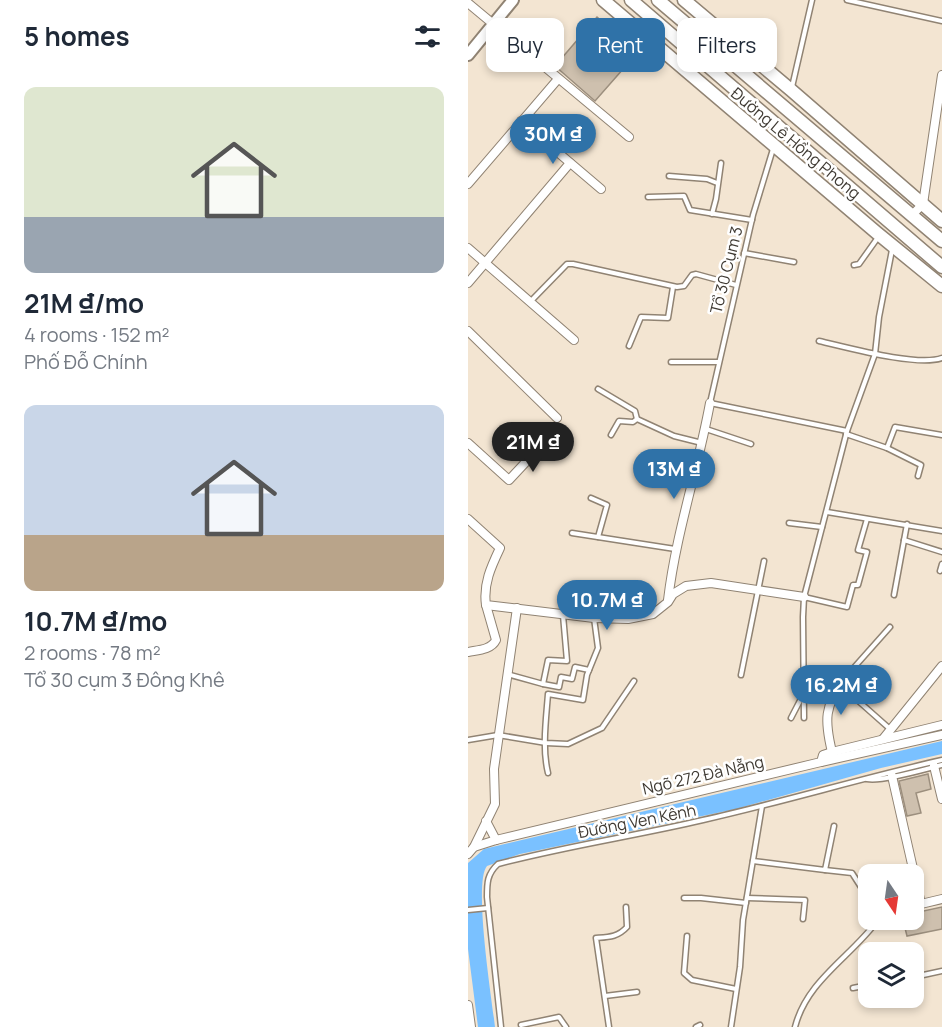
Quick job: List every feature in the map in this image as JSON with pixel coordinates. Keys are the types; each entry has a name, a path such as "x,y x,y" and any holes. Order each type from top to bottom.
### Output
{"main road":[{"name":"Đường Lê Hồng Phong","path":"603,0 942,286"},
{"name":"Đường Lê Hồng Phong","path":"631,0 942,267"},
{"name":"Đường Lê Hồng Phong","path":"658,0 942,241"},
{"path":"684,0 942,221"}],"street":[{"path":"497,18 513,0"},
{"path":"468,3 486,19"},
{"path":"468,55 486,32"},
{"path":"550,72 629,137"},
{"path":"911,216 923,204 942,75"},
{"path":"468,184 558,79"},
{"path":"521,121 601,189"},
{"path":"468,283 570,163"},
{"path":"468,248 574,340"},
{"path":"468,331 557,418"},
{"name":"Tổ 30 Cụm 3","path":"668,602 676,549 710,402"},
{"path":"468,443 509,480 538,448"},
{"path":"468,519 500,548 487,578 484,595 496,636 509,654"},
{"path":"486,605 594,618 628,619 653,614 668,602 673,594 686,586 711,583 804,597"},
{"path":"468,854 474,847 495,804 494,769 517,608"},
{"path":"468,652 494,645 496,636"},
{"path":"883,739 942,666"},
{"path":"832,752 826,726 830,698 843,679"},
{"name":"Ngõ 272 Đà Nẵng","path":"474,847 821,762 823,755 832,752 942,725"},
{"path":"821,762 942,735"},
{"path":"939,764 942,799"},
{"path":"892,776 921,904 942,899"},
{"path":"486,821 496,840"},
{"path":"468,1005 471,1027"}],"lane":[{"path":"791,90 812,0"},
{"path":"847,0 870,3 942,21"},
{"name":"Tổ 30 Cụm 3","path":"710,402 752,220 774,146"},
{"path":"712,214 721,163"},
{"path":"669,176 707,179 717,183"},
{"path":"648,197 684,196 690,210 752,220"},
{"path":"804,718 804,597 847,432 875,354 879,317 893,246 900,230"},
{"path":"854,265 859,264 880,235"},
{"path":"744,253 794,262"},
{"path":"531,302 567,264 673,286 684,286 692,275 696,274 736,285"},
{"path":"629,346 641,317 668,318 673,286"},
{"path":"819,341 875,354 930,362 942,358"},
{"path":"671,362 718,362"},
{"path":"598,389 635,411 637,419"},
{"path":"710,402 847,432 921,465 918,476"},
{"path":"611,435 619,421 633,422 637,419"},
{"path":"637,419 674,436 702,443"},
{"path":"887,448 895,428 942,435"},
{"path":"705,429 751,444"},
{"path":"644,475 691,484"},
{"path":"591,498 607,505 598,537"},
{"path":"827,512 942,531"},
{"path":"804,597 847,608 853,585 858,585 867,552 858,550 867,519"},
{"path":"789,523 822,527"},
{"path":"894,595 908,524"},
{"path":"572,533 676,549"},
{"path":"904,540 942,552"},
{"path":"741,675 764,561"},
{"path":"940,571 942,564"},
{"path":"543,684 548,660 567,661 563,614"},
{"path":"548,773 545,761 548,694 583,700 589,670 598,648 594,618"},
{"path":"890,627 843,679 846,690 890,729"},
{"path":"506,674 559,687 561,677 572,679 575,668 589,670"},
{"path":"468,740 498,735 546,743 568,744 602,728 634,681"},
{"path":"791,718 805,690"},
{"name":"Đường Ven Kênh","path":"868,779 892,776 939,764"},
{"name":"Đường Ven Kênh","path":"501,1027 486,908 487,878 498,864 563,847 625,838 939,764"},
{"path":"731,1027 762,806"},
{"path":"825,870 834,826"},
{"path":"753,861 852,873 858,882"},
{"path":"684,898 747,901 805,900 803,919"},
{"path":"468,910 486,908"},
{"path":"609,1027 596,938 620,935 627,927 626,908"},
{"path":"795,1027 800,1010 813,989 869,930"},
{"path":"687,936 684,974 692,980 736,989"},
{"path":"924,975 942,971"},
{"path":"853,988 858,987"},
{"path":"605,996 637,992"},
{"path":"520,1025 559,1017 566,1027"}],"water":[{"path":"942,741 942,754 881,768 736,809 520,854 487,866 483,876 483,917 495,1027 478,1027 468,949 468,863 484,849"}],"building":[{"path":"576,42 576,72 620,72 595,101 562,72 564,72 564,56"},
{"path":"928,774 931,789 916,793 921,813 907,816 899,781"},
{"path":"942,907 942,929 907,936 906,930 924,930 924,911"}]}
